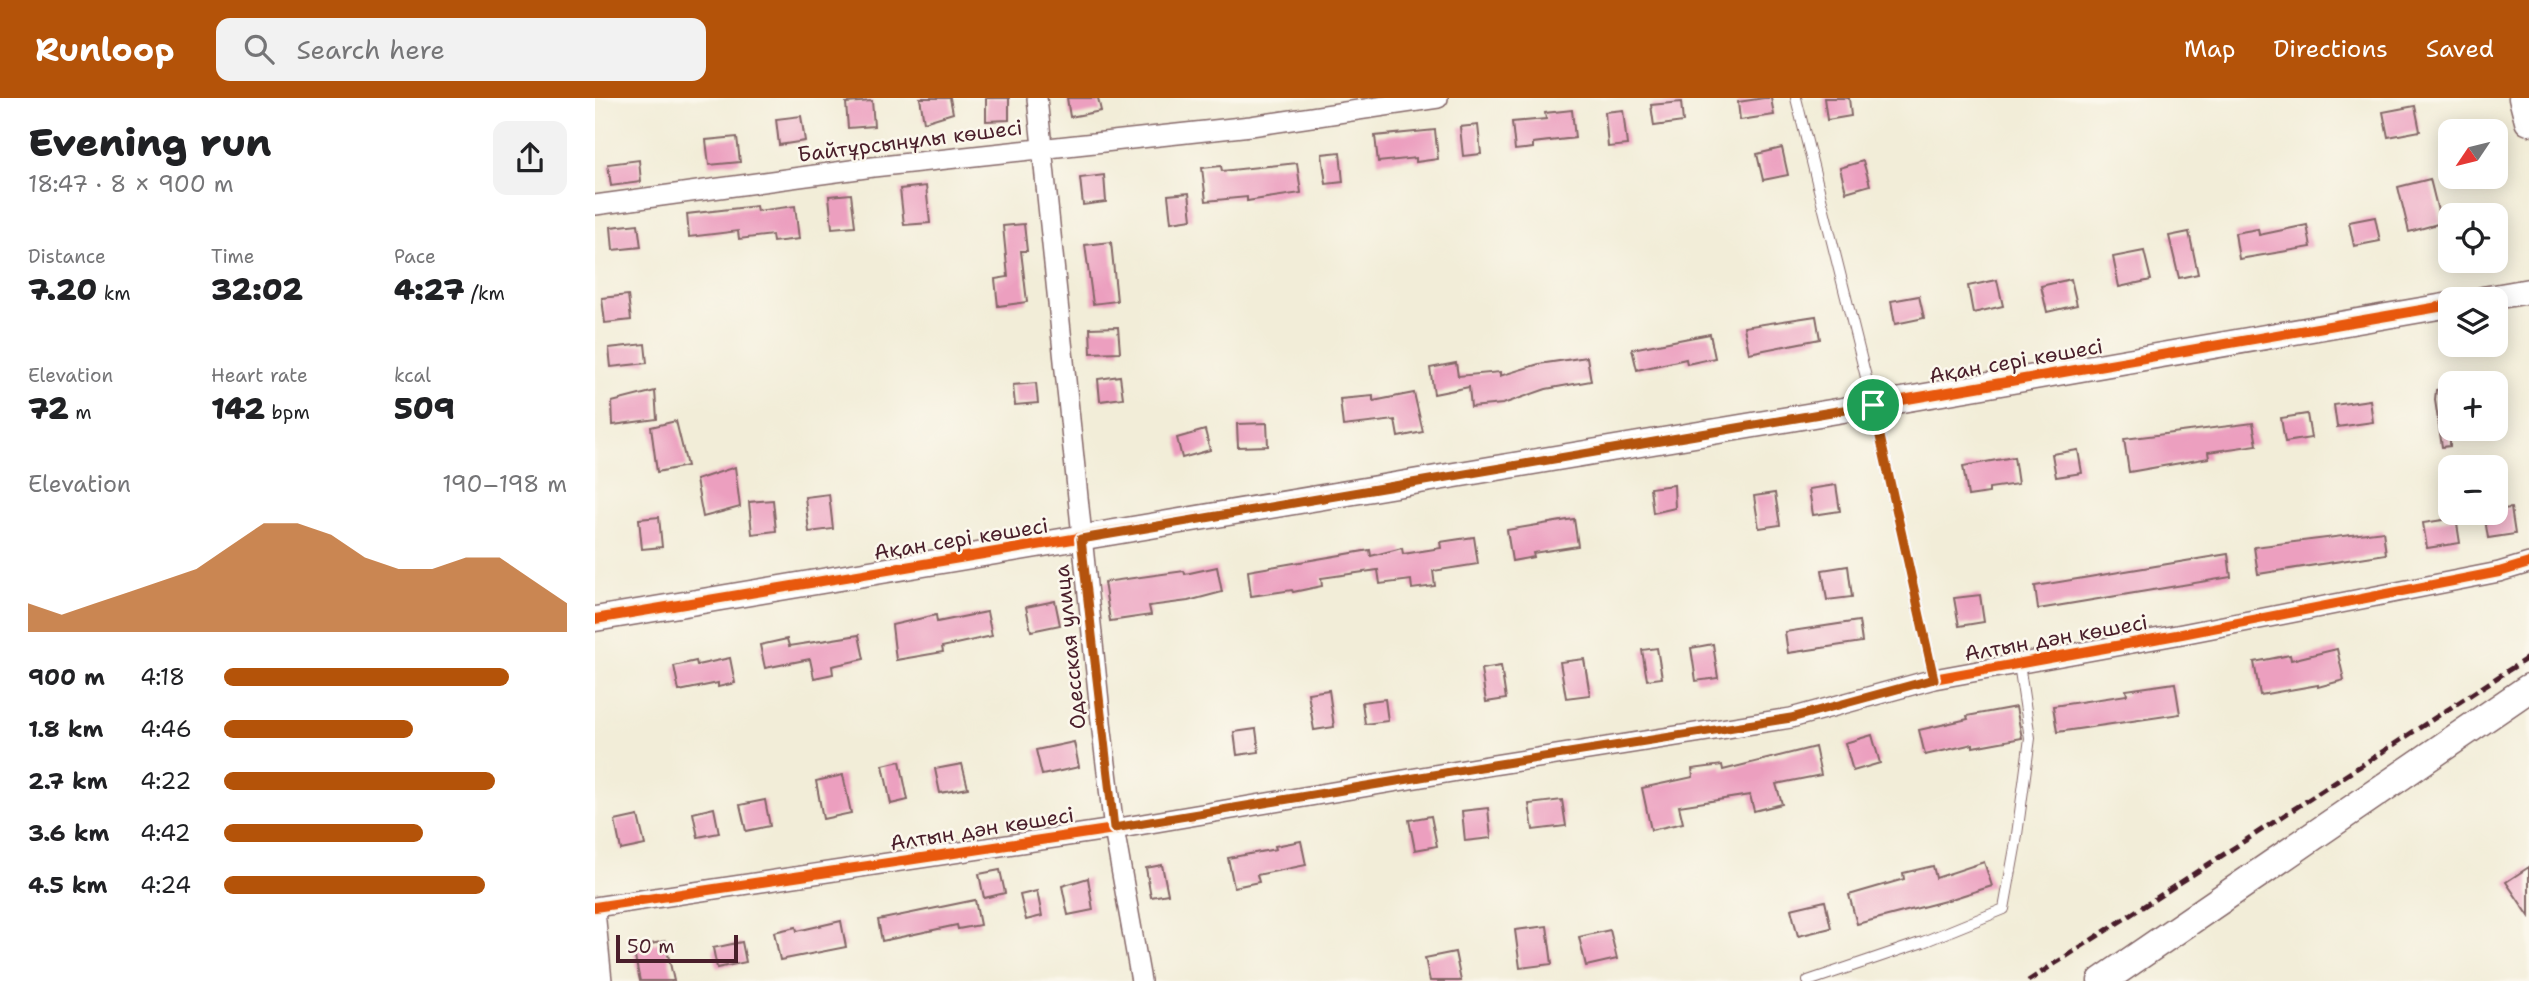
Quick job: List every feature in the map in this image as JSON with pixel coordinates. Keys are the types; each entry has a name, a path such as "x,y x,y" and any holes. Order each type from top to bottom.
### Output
{"main road":[{"path":"2102,981 2529,688"}],"street":[{"name":"Одесская улица","path":"1037,98 1081,539 1114,828 1142,981"},
{"name":"Байтұрсынұлы көшесі","path":"595,205 873,167 1251,125 1438,98"},
{"path":"2508,295 2529,291"},
{"name":"Ақан сері көшесі","path":"595,619 1873,405 2438,307"},
{"name":"Алтын дән көшесі","path":"595,909 1791,718 1934,679 2486,575 2529,563"},
{"path":"595,909 602,981"}],"lane":[{"path":"1796,98 1873,405 1934,679"},
{"path":"1808,981 1923,942 2004,909 2030,738 2019,664"}],"building":[{"path":"920,98 950,98 953,113 924,122"},
{"path":"986,98 1009,98 1009,120 986,121"},
{"path":"1067,98 1098,98 1101,111 1070,117"},
{"path":"1771,98 1774,115 1740,120 1738,102"},
{"path":"1824,98 1849,98 1851,116 1827,120"},
{"path":"872,101 874,126 848,128 846,103"},
{"path":"1681,102 1683,122 1654,126 1651,105"},
{"path":"2415,106 2420,131 2388,137 2383,112"},
{"path":"1572,110 1575,138 1533,143 1533,148 1515,150 1512,122 1546,119 1545,113"},
{"path":"1623,110 1627,145 1608,147 1605,112"},
{"path":"801,116 805,141 779,145 776,119"},
{"path":"1478,125 1481,154 1463,156 1460,127"},
{"path":"1435,130 1438,159 1378,162 1375,136"},
{"path":"737,137 740,162 709,165 706,140"},
{"path":"1782,148 1788,175 1763,180 1757,154"},
{"path":"1340,152 1343,182 1326,184 1322,154"},
{"path":"639,160 641,182 611,186 608,164"},
{"path":"1863,161 1870,185 1846,192 1840,168"},
{"path":"1297,163 1301,193 1247,201 1247,197 1206,201 1202,168 1221,166 1222,171"},
{"path":"1104,175 1106,202 1083,205 1080,178"},
{"path":"2430,179 2438,211 2438,224 2409,232 2398,187"},
{"path":"926,186 930,223 904,225 900,189"},
{"path":"1189,193 1192,219 1171,222 1168,195"},
{"path":"851,194 855,226 832,228 829,196"},
{"path":"756,206 757,211 795,206 799,239 773,242 772,235 739,239 738,231 689,237 687,214"},
{"path":"2375,217 2380,241 2354,246 2349,222"},
{"path":"638,224 641,247 613,250 611,227"},
{"path":"1024,224 1027,251 1021,251 1027,302 998,306 995,279 1008,277 1003,226"},
{"path":"2307,225 2311,247 2239,259 2235,233 2258,229 2259,235"},
{"path":"2189,232 2198,274 2179,278 2169,236"},
{"path":"1111,242 1117,301 1093,304 1085,245"},
{"path":"2144,251 2151,280 2119,287 2113,257"},
{"path":"2071,279 2077,305 2047,312 2041,286"},
{"path":"1997,280 2003,306 1973,313 1968,286"},
{"path":"628,295 631,320 605,323 602,298"},
{"path":"1919,296 1924,318 1895,324 1891,301"},
{"path":"1816,316 1820,339 1749,353 1744,327"},
{"path":"1118,327 1120,352 1091,353 1090,328"},
{"path":"1710,334 1715,358 1687,364 1686,359 1637,370 1632,349"},
{"path":"645,344 647,363 611,367 609,348"},
{"path":"1587,357 1591,381 1546,389 1503,404 1471,407 1469,387 1434,394 1430,368 1456,363 1458,376 1500,372 1500,376 1539,364"},
{"path":"1120,376 1123,398 1100,401 1098,379"},
{"path":"1036,383 1038,403 1015,405 1013,385"},
{"path":"2438,390 2438,420 2435,400"},
{"path":"655,391 657,419 613,425 612,402"},
{"path":"1414,393 1423,432 1398,437 1395,420 1343,426 1340,399 1373,396 1373,401"},
{"path":"2370,400 2373,422 2337,427 2334,405"},
{"path":"2307,414 2311,438 2285,442 2281,418"},
{"path":"676,421 687,466 657,472 651,427"},
{"path":"1267,423 1268,446 1238,447 1237,424"},
{"path":"2253,423 2257,445 2208,452 2209,458 2129,472 2124,439"},
{"path":"1205,430 1210,450 1182,458 1177,438"},
{"path":"2441,441 2450,441 2450,446 2442,447"},
{"path":"2078,450 2082,473 2056,477 2052,454"},
{"path":"2014,457 2018,484 1989,488 1989,493 1968,496 1963,466"},
{"path":"735,467 740,507 703,517 696,480"},
{"path":"1674,485 1675,508 1653,513 1650,488"},
{"path":"1836,485 1840,511 1813,515 1809,489"},
{"path":"1775,493 1780,525 1759,528 1754,496"},
{"path":"829,494 833,529 809,532 805,497"},
{"path":"773,500 776,531 752,534 749,502"},
{"path":"2508,508 2511,508 2515,534 2488,538 2486,525 2508,525"},
{"path":"659,517 662,547 642,549 639,519"},
{"path":"1574,519 1578,546 1533,553 1534,557 1512,561 1507,530"},
{"path":"2438,521 2438,525 2457,525 2460,543 2427,548 2423,523"},
{"path":"2383,531 2386,554 2258,574 2254,547"},
{"path":"1474,537 1478,564 1433,571 1435,586 1412,589 1411,580 1380,584 1378,570 1321,578 1322,586 1293,592 1251,596 1248,571 1370,550 1371,556 1402,548 1403,554 1441,548 1440,542"},
{"path":"2228,554 2231,577 2038,609 2035,586"},
{"path":"1848,566 1852,597 1827,600 1822,570"},
{"path":"1217,567 1222,592 1188,601 1149,606 1151,615 1110,621 1104,582 1184,571 1185,574"},
{"path":"1980,595 1984,622 1959,626 1954,598"},
{"path":"1055,601 1060,625 1031,631 1026,607"},
{"path":"987,612 992,636 942,647 943,652 896,660 892,625 936,615 937,622"},
{"path":"1859,621 1862,642 1788,653 1785,632"},
{"path":"859,635 864,659 832,666 833,674 814,678 810,659 765,668 760,645 787,639 789,646"},
{"path":"1713,644 1718,678 1696,681 1691,648"},
{"path":"1657,648 1662,678 1647,680 1642,650"},
{"path":"2337,649 2344,680 2318,687 2260,695 2254,662 2290,655 2291,660"},
{"path":"730,658 735,683 718,687 718,683 679,691 674,666 696,661 697,665"},
{"path":"1584,659 1590,695 1566,698 1560,662"},
{"path":"1501,666 1506,699 1486,702 1481,669"},
{"path":"2175,683 2180,714 2057,732 2053,706 2127,695 2126,690"},
{"path":"1329,690 1334,727 1314,730 1308,693"},
{"path":"1385,699 1388,721 1365,724 1362,702"},
{"path":"2016,707 2022,738 1973,747 1973,744 1925,755 1919,730 1968,719 1967,716"},
{"path":"1256,729 1259,752 1237,755 1234,732"},
{"path":"1872,735 1880,763 1853,771 1845,743"},
{"path":"1074,742 1079,767 1042,775 1036,750"},
{"path":"1815,747 1821,775 1776,784 1782,804 1754,811 1750,795 1679,806 1683,823 1651,830 1642,788 1693,777 1692,769 1722,765 1723,770"},
{"path":"900,761 908,800 891,804 883,765"},
{"path":"962,764 968,788 940,793 935,769"},
{"path":"843,775 851,813 823,819 816,781"},
{"path":"765,800 770,826 746,831 740,805"},
{"path":"1562,800 1566,826 1533,830 1529,804"},
{"path":"714,808 719,833 698,837 693,813"},
{"path":"1488,808 1491,838 1465,841 1462,811"},
{"path":"638,816 645,845 621,850 615,821"},
{"path":"1431,816 1437,846 1415,850 1409,820"},
{"path":"1301,841 1306,865 1257,875 1259,882 1234,887 1228,858 1276,849 1275,846"},
{"path":"1984,862 1992,886 1857,924 1849,895 1904,879 1903,873 1933,866 1936,878"},
{"path":"1162,865 1168,894 1151,897 1146,868"},
{"path":"2529,867 2529,916 2506,882"},
{"path":"1000,870 1005,893 984,898 979,874"},
{"path":"1088,878 1093,910 1068,915 1062,886"},
{"path":"1037,891 1042,916 1026,920 1020,895"},
{"path":"975,900 980,925 958,929 957,925 882,941 878,920"},
{"path":"1825,901 1831,928 1798,936 1791,909"},
{"path":"841,921 846,947 780,960 774,932 796,927 797,931"},
{"path":"1547,926 1552,964 1520,968 1515,930"},
{"path":"1610,930 1617,959 1586,966 1579,937"},
{"path":"665,941 674,981 640,981 633,948"},
{"path":"742,942 746,962 717,968 713,948"},
{"path":"1455,952 1461,981 1430,981 1425,958"}],"railway":[{"path":"2028,981 2529,657"}],"cycle path":[{"path":"595,619 1873,405 2438,307"},
{"path":"595,907 1114,829 1791,718 1934,679 2182,634 2499,572 2529,563"}],"route":[{"path":"1873,405 1934,679 1791,718 1114,828 1081,539 1873,405"}]}
